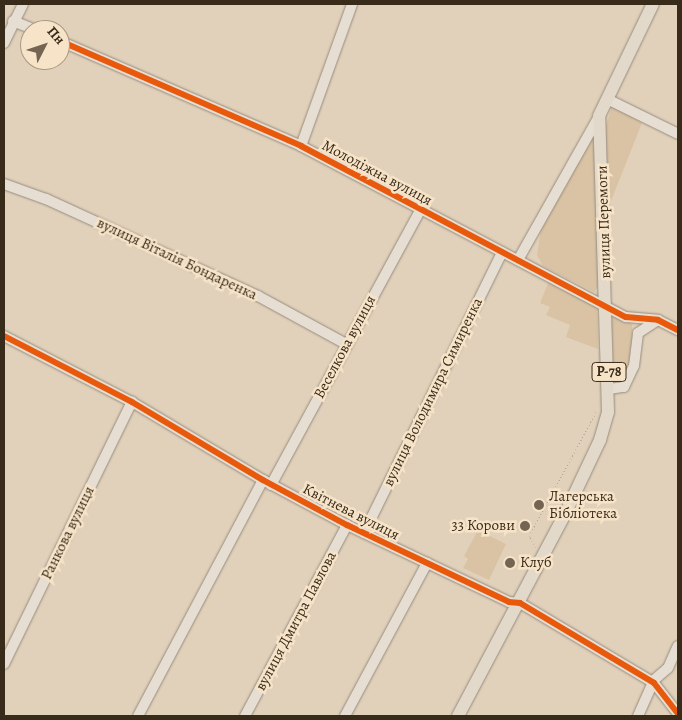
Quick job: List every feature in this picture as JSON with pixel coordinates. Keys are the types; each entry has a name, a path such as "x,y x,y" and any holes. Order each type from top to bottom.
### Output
{"main road":[{"name":"вулиця Перемоги","path":"458,716 520,603 600,440 608,412 607,305 599,116 653,4"}],"street":[{"path":"4,43 22,4"},
{"path":"300,146 352,4"},
{"path":"13,21 20,24"},
{"name":"Молодіжна вулиця","path":"70,45 300,146 420,211 607,305 626,317 658,320 678,330"},
{"path":"607,98 678,134"},
{"path":"518,260 599,116"},
{"name":"вулиця Віталія Бондаренка","path":"4,184 46,199 258,296 346,344"},
{"name":"Веселкова вулиця","path":"138,716 420,211"},
{"name":"вулиця Володимира Симиренка","path":"364,533 502,252"},
{"path":"609,389 624,387 634,366 638,333 658,320"},
{"name":"Квітнева вулиця","path":"4,336 132,402 267,483 347,525 509,602 520,603 654,683 678,714"},
{"name":"Ранкова вулиця","path":"4,664 132,402"},
{"name":"вулиця Дмитра Павлова","path":"245,716 347,525"},
{"path":"345,716 426,563"},
{"path":"638,716 654,683 668,668 678,646"},
{"path":"668,668 678,663"}],"path":[{"path":"534,554 536,546 529,536 598,408"}],"shaded area":[{"path":"612,106 642,123 609,206 605,129"},
{"path":"591,134 595,137 599,285 594,292 543,266 537,255 541,228"},
{"path":"549,281 597,306 598,349 566,337 570,325 546,315 550,307 540,303"},
{"path":"611,314 618,315 632,324 632,364 620,384 614,386"},
{"path":"478,530 506,544 489,580 463,568 468,559 464,556"}],"cycle path":[{"path":"70,45 301,146 626,317 658,320 678,330"},
{"path":"4,336 132,402 263,480 347,525 509,602 520,603 654,683 678,714"}],"place":[{"name":"Лагерська Бібліотека","path":"539,505"},
{"name":"33 Корови","path":"525,526"},
{"name":"Клуб","path":"510,563"}]}
